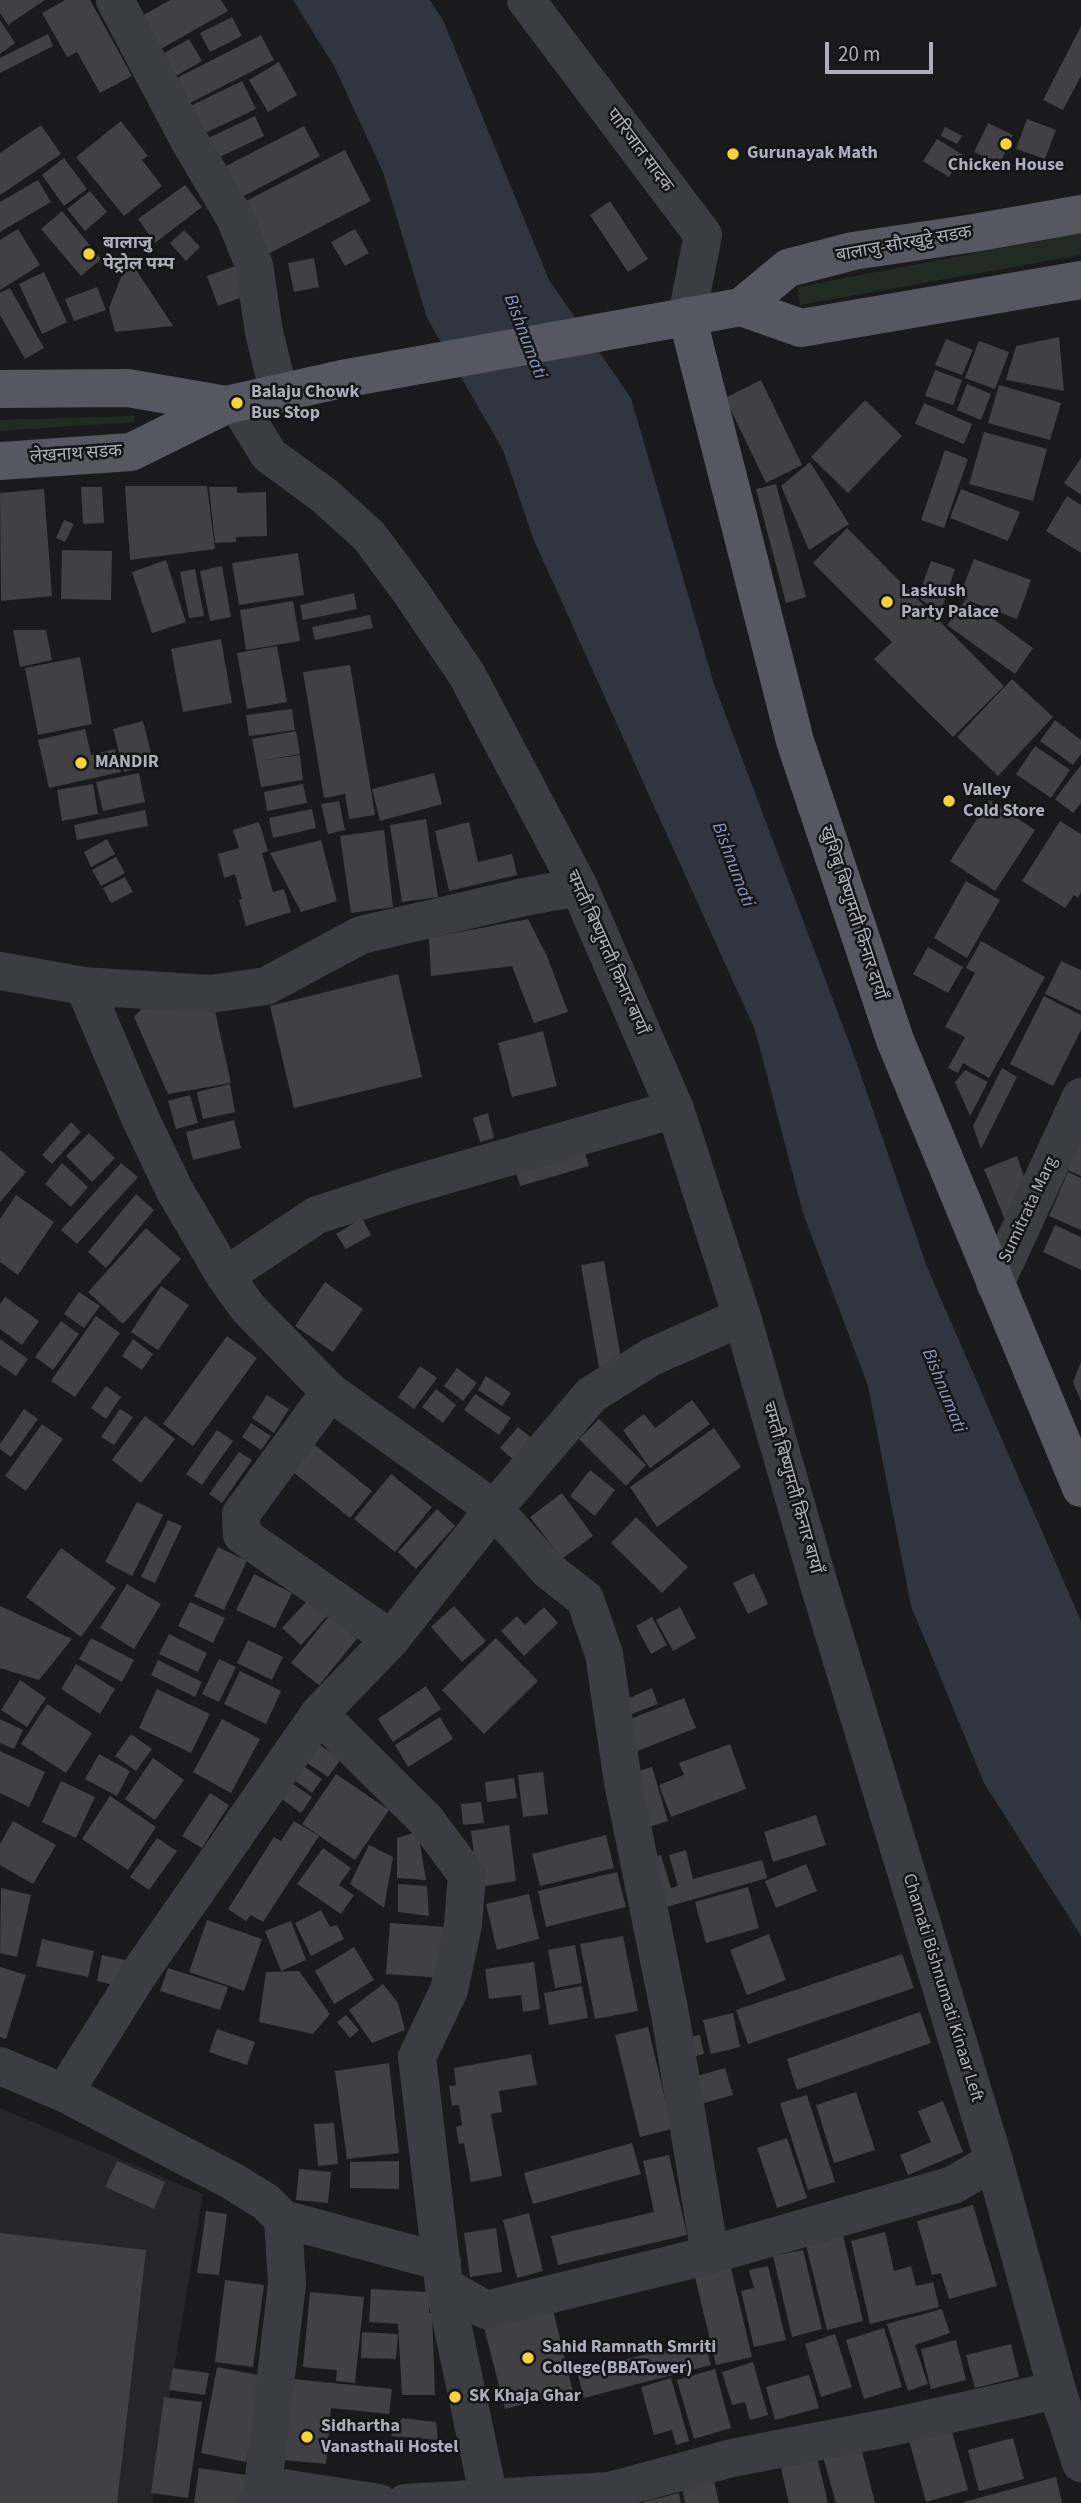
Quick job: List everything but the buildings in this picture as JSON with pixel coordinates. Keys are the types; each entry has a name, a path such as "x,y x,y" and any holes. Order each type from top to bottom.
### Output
{"main road":[{"name":"बालाजु-सौरखुट्टे सडक","path":"741,307 788,268 853,251 1081,214"},
{"path":"687,316 741,307 802,328 1081,280"},
{"name":"लेखनाथ सडक","path":"0,461 131,452 232,404 342,379 687,316"},
{"name":"खुशिबु बिष्णुमती किनार दायाँ","path":"687,316 795,741 895,1040 1081,1488"},
{"name":"लेखनाथ सडक","path":"0,389 128,388 232,404"}],"street":[{"path":"115,0 189,140 235,218 254,265 264,332 279,394"},
{"name":"पारिजात सादक","path":"526,0 703,235 687,316"},
{"name":"चमती बिष्णुमती किनार बायाँ","path":"232,404 269,455 325,496 369,536 410,591 467,675 579,887 675,1109 742,1317 820,1588"},
{"path":"0,971 84,986 211,994 266,986 361,935 579,887"},
{"path":"84,986 141,1120 175,1191 225,1276 248,1308 330,1392 494,1509 548,1570 585,1599 604,1654 623,1782 670,2014 710,2255"},
{"name":"Sumitrata Marg","path":"995,1284 1081,1097"},
{"path":"225,1276 317,1215 404,1187 675,1109"},
{"path":"64,2093 140,1972 319,1714 391,1639 494,1509 591,1395 651,1357 742,1317"},
{"path":"330,1392 241,1514 242,1535 391,1639"},
{"name":"Chamati Bishnumati Kinaar Left","path":"820,1588 994,2161 1058,2390"},
{"path":"319,1714 426,1820 467,1875 463,1925 449,1990 417,2057 443,2274 489,2500"},
{"path":"0,2066 64,2093 232,2181 266,2202 283,2219 443,2274 486,2310 710,2255 953,2185 994,2161"},
{"path":"283,2219 287,2284 260,2494 379,2503"},
{"path":"405,2503 609,2491 732,2458 892,2427 1058,2390 1081,2463"}],"shaded area":[{"path":"1081,233 1081,255 800,305 797,287"},
{"path":"134,416 134,422 0,431 0,420"},
{"path":"0,2108 203,2194 152,2503 0,2503"}],"water":[{"name":"Bishnumati","path":"293,0 430,0 443,20 549,280 631,398 714,684 856,1061 927,1267 1081,1621 1081,1936 984,1783 911,1606 868,1386 803,1213 755,1030 533,538 503,450 427,318 383,172 334,66"}],"place":[{"name":"Chicken House","path":"1006,144"},
{"name":"Gurunayak Math","path":"733,154"},
{"name":"बालाजु पेट्रोल पम्प","path":"89,254"},
{"name":"Balaju Chowk Bus Stop","path":"237,403"},
{"name":"Laskush Party Palace","path":"887,602"},
{"name":"MANDIR","path":"81,763"},
{"name":"Valley Cold Store","path":"949,801"},
{"name":"Sahid Ramnath Smriti College(BBATower)","path":"528,2358"},
{"name":"SK Khaja Ghar","path":"455,2397"},
{"name":"Sidhartha Vanasthali Hostel","path":"307,2437"}]}
